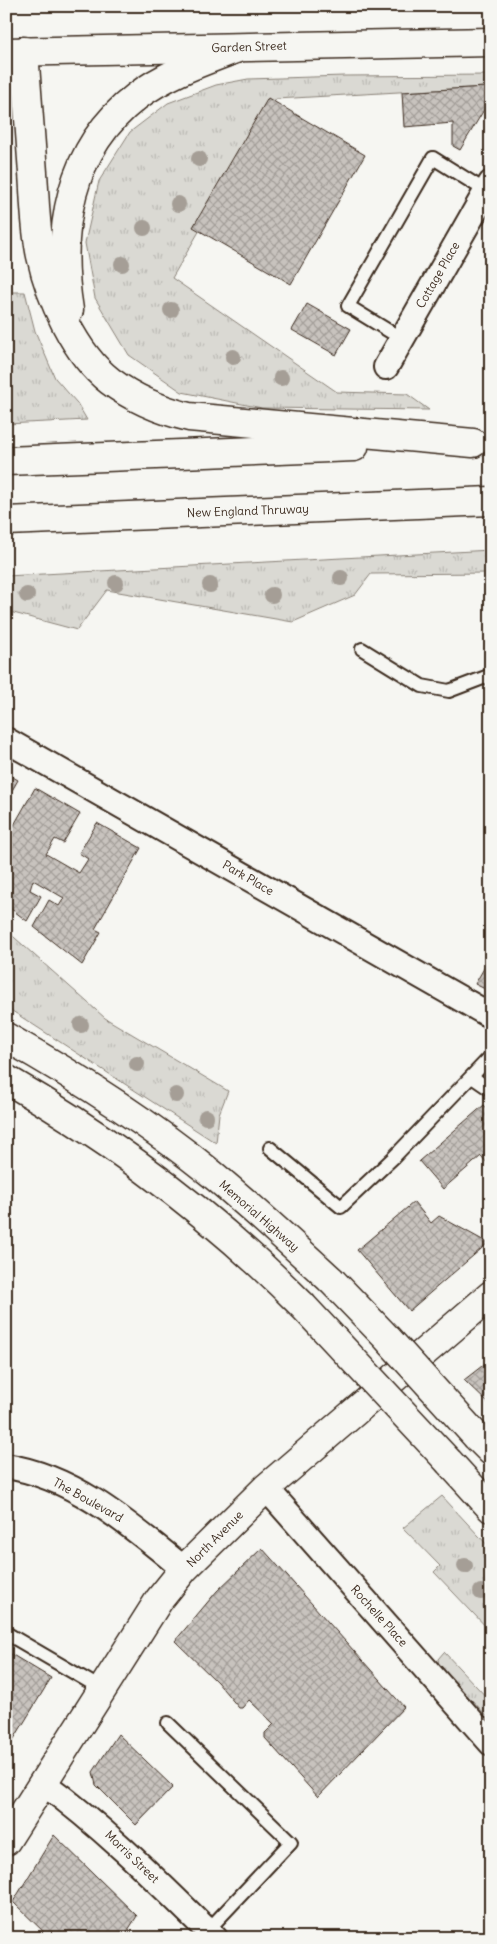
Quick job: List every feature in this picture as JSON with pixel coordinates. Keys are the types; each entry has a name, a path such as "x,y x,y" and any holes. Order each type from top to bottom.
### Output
{"main road":[{"name":"Garden Street","path":"15,52 491,42"},
{"path":"76,341 69,308 66,280 66,226 70,200 87,155 101,132 137,96 181,72 238,48"},
{"path":"15,52 40,254 54,299 64,320 76,341 108,379 144,403 173,413 217,421 482,442"},
{"path":"6,461 482,442"},
{"name":"New England Thruway","path":"6,522 491,501"},
{"name":"Memorial Highway","path":"6,1037 93,1090 210,1173 331,1280 484,1444"},
{"path":"6,1079 95,1135 167,1187 215,1226 302,1304 491,1508"},
{"name":"North Avenue","path":"6,1841 159,1600 184,1569 266,1488 491,1295"}],"street":[{"name":"Cottage Place","path":"386,367 488,187"},
{"name":"Park Place","path":"6,740 491,1016"},
{"name":"The Boulevard","path":"6,1466 56,1480 85,1496 122,1518 184,1569"},
{"name":"Rochelle Place","path":"266,1488 491,1743"},
{"name":"Morris Street","path":"43,1783 76,1806 109,1835 212,1934"}],"lane":[{"path":"402,339 348,306 433,158 488,187"},
{"path":"362,649 422,686 449,691 491,676"},
{"path":"270,1148 341,1207 393,1158 491,1056"},
{"path":"472,1076 491,1090"},
{"path":"6,1633 102,1689"},
{"path":"168,1723 291,1842 212,1934"}],"green space":[{"path":"491,75 491,91 486,87 276,99 172,278 337,392 407,394 429,410 262,408 182,392 129,355 95,298 85,243 99,181 130,132 168,103 216,85 248,79"},
{"path":"10,292 25,292 35,331 55,378 77,403 87,420 6,424 6,309"},
{"path":"491,550 491,573 371,574 355,595 293,622 107,590 77,630 6,611 6,576"},
{"path":"6,930 105,1018 228,1091 219,1114 216,1143 6,1007"},
{"path":"442,1496 491,1549 491,1632 434,1572 440,1566 403,1528"},
{"path":"444,1652 491,1702 491,1720 439,1666 438,1659"}],"building":[{"path":"486,87 491,91 491,98 460,150 453,146 453,123 404,127 402,92"},
{"path":"268,98 365,155 291,284 193,227"},
{"path":"307,304 351,329 336,355 292,330"},
{"path":"6,773 18,780 6,801"},
{"path":"35,788 80,814 63,843 55,839 46,854 79,873 88,859 79,853 97,823 141,848 95,929 101,932 82,965 34,927 49,900 59,906 64,898 33,880 30,890 41,896 27,921 6,905 6,839"},
{"path":"491,956 491,992 475,984"},
{"path":"484,1105 491,1113 491,1161 488,1164 481,1156 443,1189 419,1161"},
{"path":"414,1202 431,1223 439,1216 488,1243 409,1311 357,1250"},
{"path":"491,1359 491,1406 464,1380"},
{"path":"262,1548 404,1707 318,1797 265,1738 265,1733 274,1724 249,1700 242,1708 239,1708 217,1682 175,1641 217,1591"},
{"path":"6,1651 51,1678 6,1752"},
{"path":"118,1734 173,1787 136,1825 96,1785 93,1772"},
{"path":"54,1835 137,1916 123,1938 50,1938 13,1902"}]}
